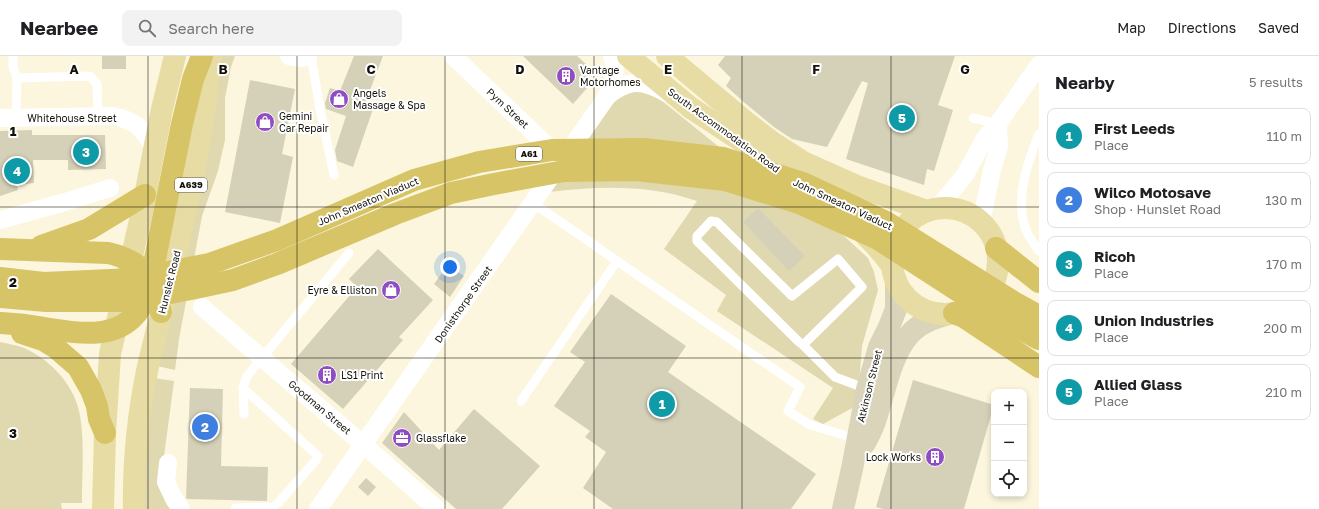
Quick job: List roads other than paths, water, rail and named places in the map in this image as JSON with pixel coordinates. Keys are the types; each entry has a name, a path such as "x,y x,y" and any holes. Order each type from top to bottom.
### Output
{"highway":[{"path":"0,324 29,325 68,332 87,333 115,330 125,325 136,314 146,295 151,279 182,124 202,56"},
{"name":"John Smeaton Viaduct","path":"0,278 44,283 133,279 209,264 277,240 414,180 479,162 552,150 644,149 723,158 803,183 886,222 1017,304 1039,316"},
{"name":"John Smeaton Viaduct","path":"0,297 46,302 128,301 191,289 233,280 277,264 396,214 451,193 564,172 636,170 725,180 799,203 878,239 1000,318 1039,339"},
{"path":"29,250 89,229 145,195"},
{"path":"996,248 1039,282"},
{"path":"0,249 108,253 118,255 131,261 143,270 151,279 161,312"},
{"path":"952,314 964,317 1039,367"},
{"path":"0,324 43,340 56,348 78,367 91,390 104,433"}],"main road":[{"path":"103,509 104,433 110,354 175,56"},
{"name":"Hunslet Road","path":"134,509 134,477 138,431 147,371 187,205 212,56"},
{"name":"South Accommodation Road","path":"628,56 691,108 743,142 852,224 874,243 884,254 904,295 918,307 936,313 952,314 961,312 976,304 987,293 995,279 998,264 996,248 990,233 981,223 970,215 954,209 932,210 857,186 803,162 772,142 746,122 667,56"},
{"path":"894,274 893,252 899,235 907,224 916,217 932,210"}],"street":[{"path":"289,56 302,58 310,56"},
{"name":"Pym Street","path":"453,56 562,160"},
{"name":"Donisthorpe Street","path":"318,509 606,98 611,89 615,75 615,67 612,56"},
{"path":"932,210 965,175 986,138 1037,72"},
{"name":"Donisthorpe Street","path":"606,98 622,86 638,83 652,86 661,90 691,108"},
{"name":"Whitehouse Street","path":"8,118 113,116 126,119 140,127 154,148"},
{"path":"981,223 992,170 999,147 998,124"},
{"path":"0,220 68,209 110,188"},
{"name":"Atkinson Street","path":"843,509 867,389 879,347 896,309 894,274"},
{"name":"Goodman Street","path":"202,307 437,509"},
{"name":"Atkinson Street","path":"852,469 874,425 894,360 901,347 909,335 920,326 935,318 952,314"},
{"path":"168,464 166,482 174,499 181,509"}],"lane":[{"path":"8,118 17,78 13,67 13,56"},
{"path":"310,56 334,175"},
{"path":"17,78 90,76 97,84 98,116"},
{"path":"973,118 998,124"},
{"path":"1039,134 1024,181 1021,206 1025,228 1039,251"},
{"path":"532,203 800,387 788,411 810,424 857,439"},
{"path":"803,345 862,287 838,259 792,296 718,222 711,221 697,236 697,241 835,378 867,389"},
{"path":"244,414 242,388 247,376 263,359 349,253"},
{"path":"522,401 617,261"},
{"path":"235,508 273,507 293,487 318,456 242,388"}],"place":[{"name":"Vantage Motorhomes","path":"566,76"},
{"name":"Angels Massage & Spa","path":"339,99"},
{"name":"Allied Glass","path":"902,118"},
{"name":"Gemini Car Repair","path":"265,122"},
{"name":"Ricoh","path":"86,152"},
{"name":"Union Industries","path":"17,171"},
{"name":"Eyre & Elliston","path":"391,290"},
{"name":"LS1 Print","path":"327,375"},
{"name":"First Leeds","path":"662,404"},
{"name":"Wilco Motosave","path":"205,427"},
{"name":"Glassflake","path":"402,438"},
{"name":"Lock Works","path":"935,457"}]}
